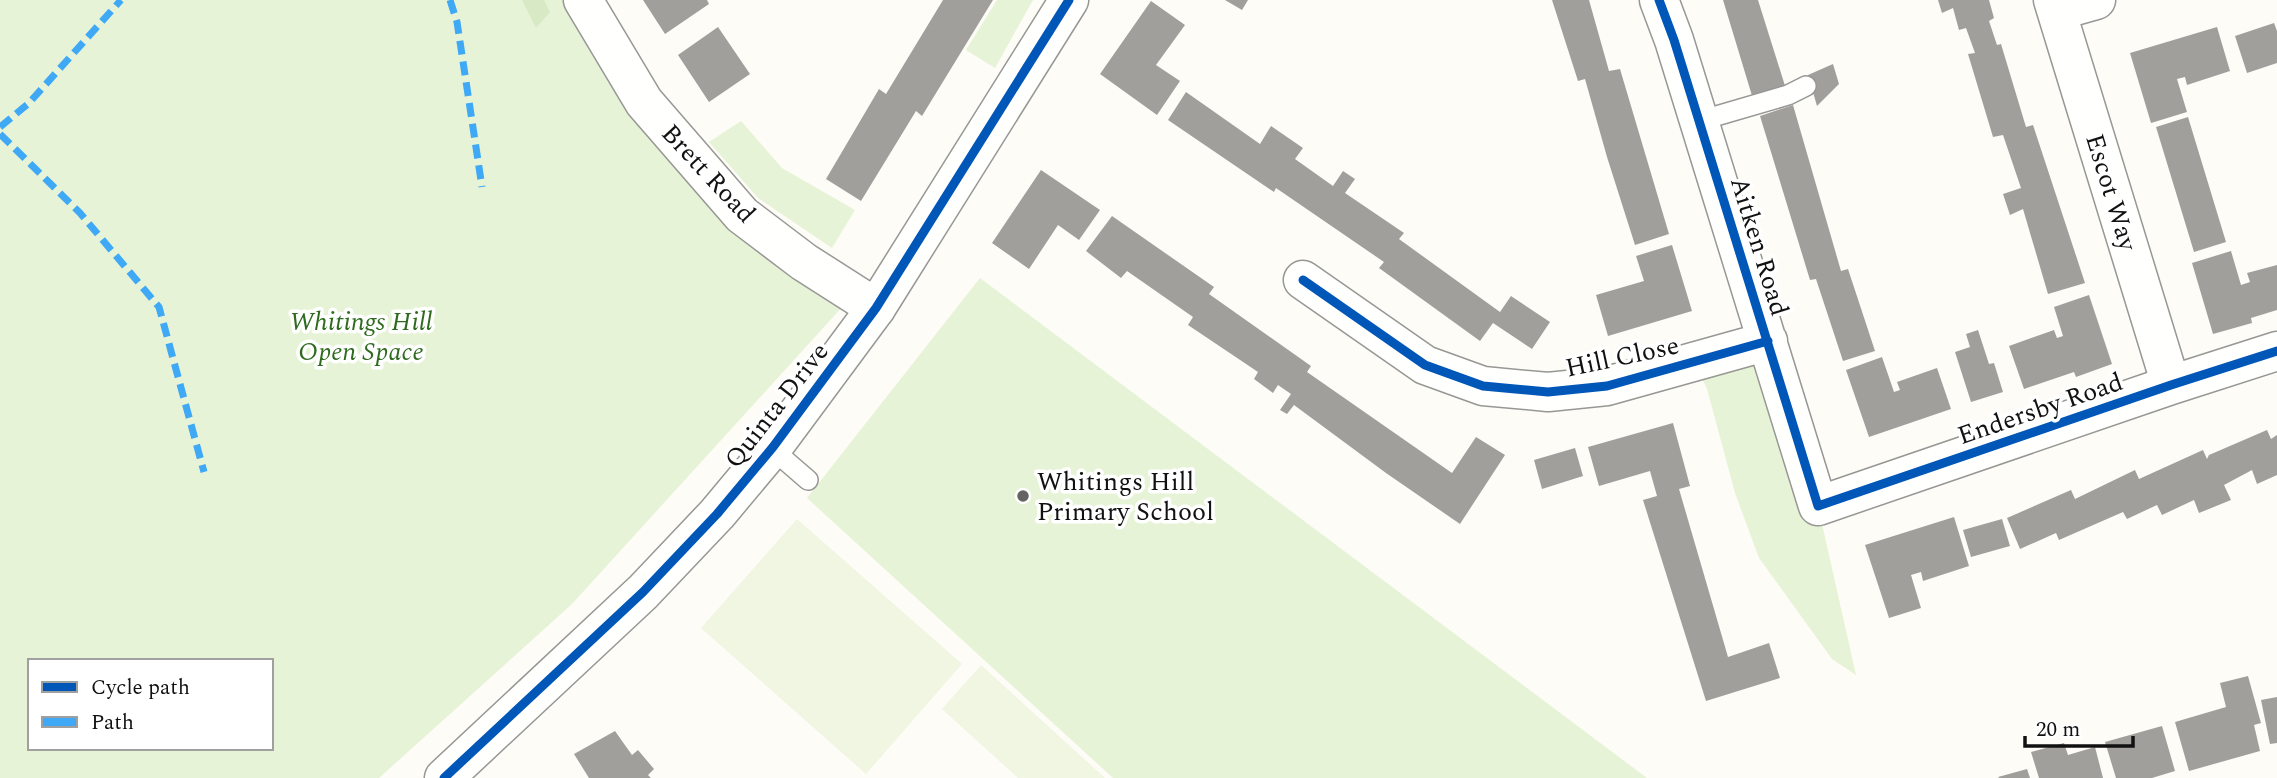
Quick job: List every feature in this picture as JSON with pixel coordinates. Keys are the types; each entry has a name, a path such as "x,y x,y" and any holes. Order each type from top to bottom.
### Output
{"street":[{"name":"Brett Road","path":"583,0 644,102 742,215 804,262 877,308"},
{"name":"Quinta Drive","path":"447,777 643,592 717,514 771,448 877,308 1069,0"},
{"name":"Aitken Road","path":"1658,0 1674,40 1818,506"},
{"path":"2055,6 2096,0"},
{"name":"Escot Way","path":"2055,6 2171,385"},
{"name":"Hill Close","path":"1303,280 1425,366 1483,386 1548,392 1607,386 1768,341"},
{"name":"Endersby Road","path":"1818,506 2277,351"}],"lane":[{"path":"1699,121 1788,95 1806,86"},
{"path":"771,448 808,481"}],"green space":[{"name":"Whitings Hill Open Space","path":"0,0 583,0 644,102 854,294 572,604 379,778 0,778"},
{"path":"522,0 544,0 550,12 536,28"},
{"path":"997,0 1033,0 995,68 966,50"},
{"path":"741,121 782,168 855,210 832,248 758,198 709,142"},
{"name":"Whitings Hill Primary School","path":"980,278 1647,778 1113,778 807,498"},
{"path":"1768,341 1818,506 1856,675 1832,659 1759,558 1735,493 1707,389 1695,363"},
{"path":"797,519 962,664 866,774 701,628"},
{"path":"981,665 1105,778 1018,778 942,709"}],"building":[{"path":"643,0 707,0 709,4 665,34"},
{"path":"943,0 993,0 922,116 916,111 861,201 826,179 879,89 886,94"},
{"path":"1225,0 1248,0 1242,10"},
{"path":"1552,0 1589,0 1609,71 1620,69 1669,234 1635,245 1585,79 1578,81"},
{"path":"1723,0 1758,0 1786,89 1753,99"},
{"path":"1938,0 1989,0 1994,18 1989,21 1997,45 2001,44 2026,127 2033,125 2085,283 2048,294 2023,209 2010,215 2003,194 2021,188 2003,135 1993,137 1968,54 1975,53 1966,28 1959,30 1953,8 1942,13"},
{"path":"1151,1 1185,25 1156,65 1180,81 1157,115 1100,74"},
{"path":"2274,23 2277,31 2277,63 2247,73 2235,36"},
{"path":"718,27 750,74 709,102 678,55"},
{"path":"2217,27 2230,71 2187,85 2185,77 2177,79 2187,112 2151,123 2130,53"},
{"path":"1833,64 1839,84 1817,106 1808,75"},
{"path":"1186,92 1260,144 1271,126 1303,148 1295,159 1333,186 1343,171 1355,179 1345,193 1404,233 1399,239 1500,312 1511,296 1550,322 1532,349 1493,323 1480,341 1379,268 1384,262 1276,188 1274,192 1168,120"},
{"path":"1793,105 1841,271 1848,269 1875,351 1843,361 1816,279 1810,280 1760,116"},
{"path":"2188,117 2226,242 2194,252 2156,127"},
{"path":"1041,170 1100,210 1079,240 1058,225 1029,269 992,243"},
{"path":"1112,216 1214,287 1209,294 1311,366 1307,372 1452,473 1476,437 1505,455 1460,524 1294,405 1287,414 1280,410 1291,394 1278,385 1273,393 1254,379 1258,372 1188,325 1193,317 1127,271 1121,278 1086,251"},
{"path":"1672,245 1692,311 1608,336 1596,295 1644,281 1636,256"},
{"path":"2231,251 2241,285 2250,282 2247,273 2277,265 2277,310 2251,318 2252,323 2213,334 2192,263"},
{"path":"2089,295 2112,364 2076,377 2074,372 2024,389 2009,346 2054,330 2057,338 2063,336 2054,307"},
{"path":"1978,330 1989,364 1994,363 2003,392 1971,402 1955,352 1970,347 1966,334"},
{"path":"1882,357 1894,392 1900,390 1897,382 1937,368 1951,409 1869,437 1846,370"},
{"path":"1673,423 1690,486 1679,489 1728,657 1769,643 1780,678 1706,701 1643,500 1657,496 1650,471 1599,486 1588,447"},
{"path":"2267,430 2271,439 2277,435 2277,475 2257,484 2252,470 2224,485 2231,500 2199,513 2194,500 2162,515 2157,505 2127,519 2123,512 2059,540 2056,533 2020,549 2007,518 2071,490 2075,499 2135,470 2139,479 2203,450 2207,459 2209,455"},
{"path":"1575,448 1583,476 1542,489 1534,460"},
{"path":"1954,517 1969,566 1923,581 1921,572 1911,575 1921,608 1889,618 1865,545"},
{"path":"2002,519 2010,546 1971,557 1963,530"},
{"path":"2248,676 2261,723 2254,725 2260,751 2189,771 2175,722 2226,707 2220,683"},
{"path":"2277,697 2277,743 2270,744 2261,700"},
{"path":"2162,726 2175,771 2152,778 2116,778 2105,742"},
{"path":"615,731 632,755 638,750 654,769 648,775 651,778 589,778 574,754"},
{"path":"2064,743 2068,755 2095,747 2103,778 2039,778 2031,752"},
{"path":"2027,769 2030,778 1998,777"}],"marked path":[{"path":"0,127 29,103 121,0"},
{"path":"450,0 457,22 482,187"},
{"path":"0,134 80,213 159,307 204,472"}],"cycle path":[{"path":"444,778 643,592 717,514 773,447 876,308 1069,0"},
{"path":"1659,0 1674,40 1818,506 2277,351"},
{"path":"1303,280 1425,365 1483,386 1548,392 1607,386 1768,341"}],"place":[{"name":"Whitings Hill Primary School","path":"1023,496"}]}
